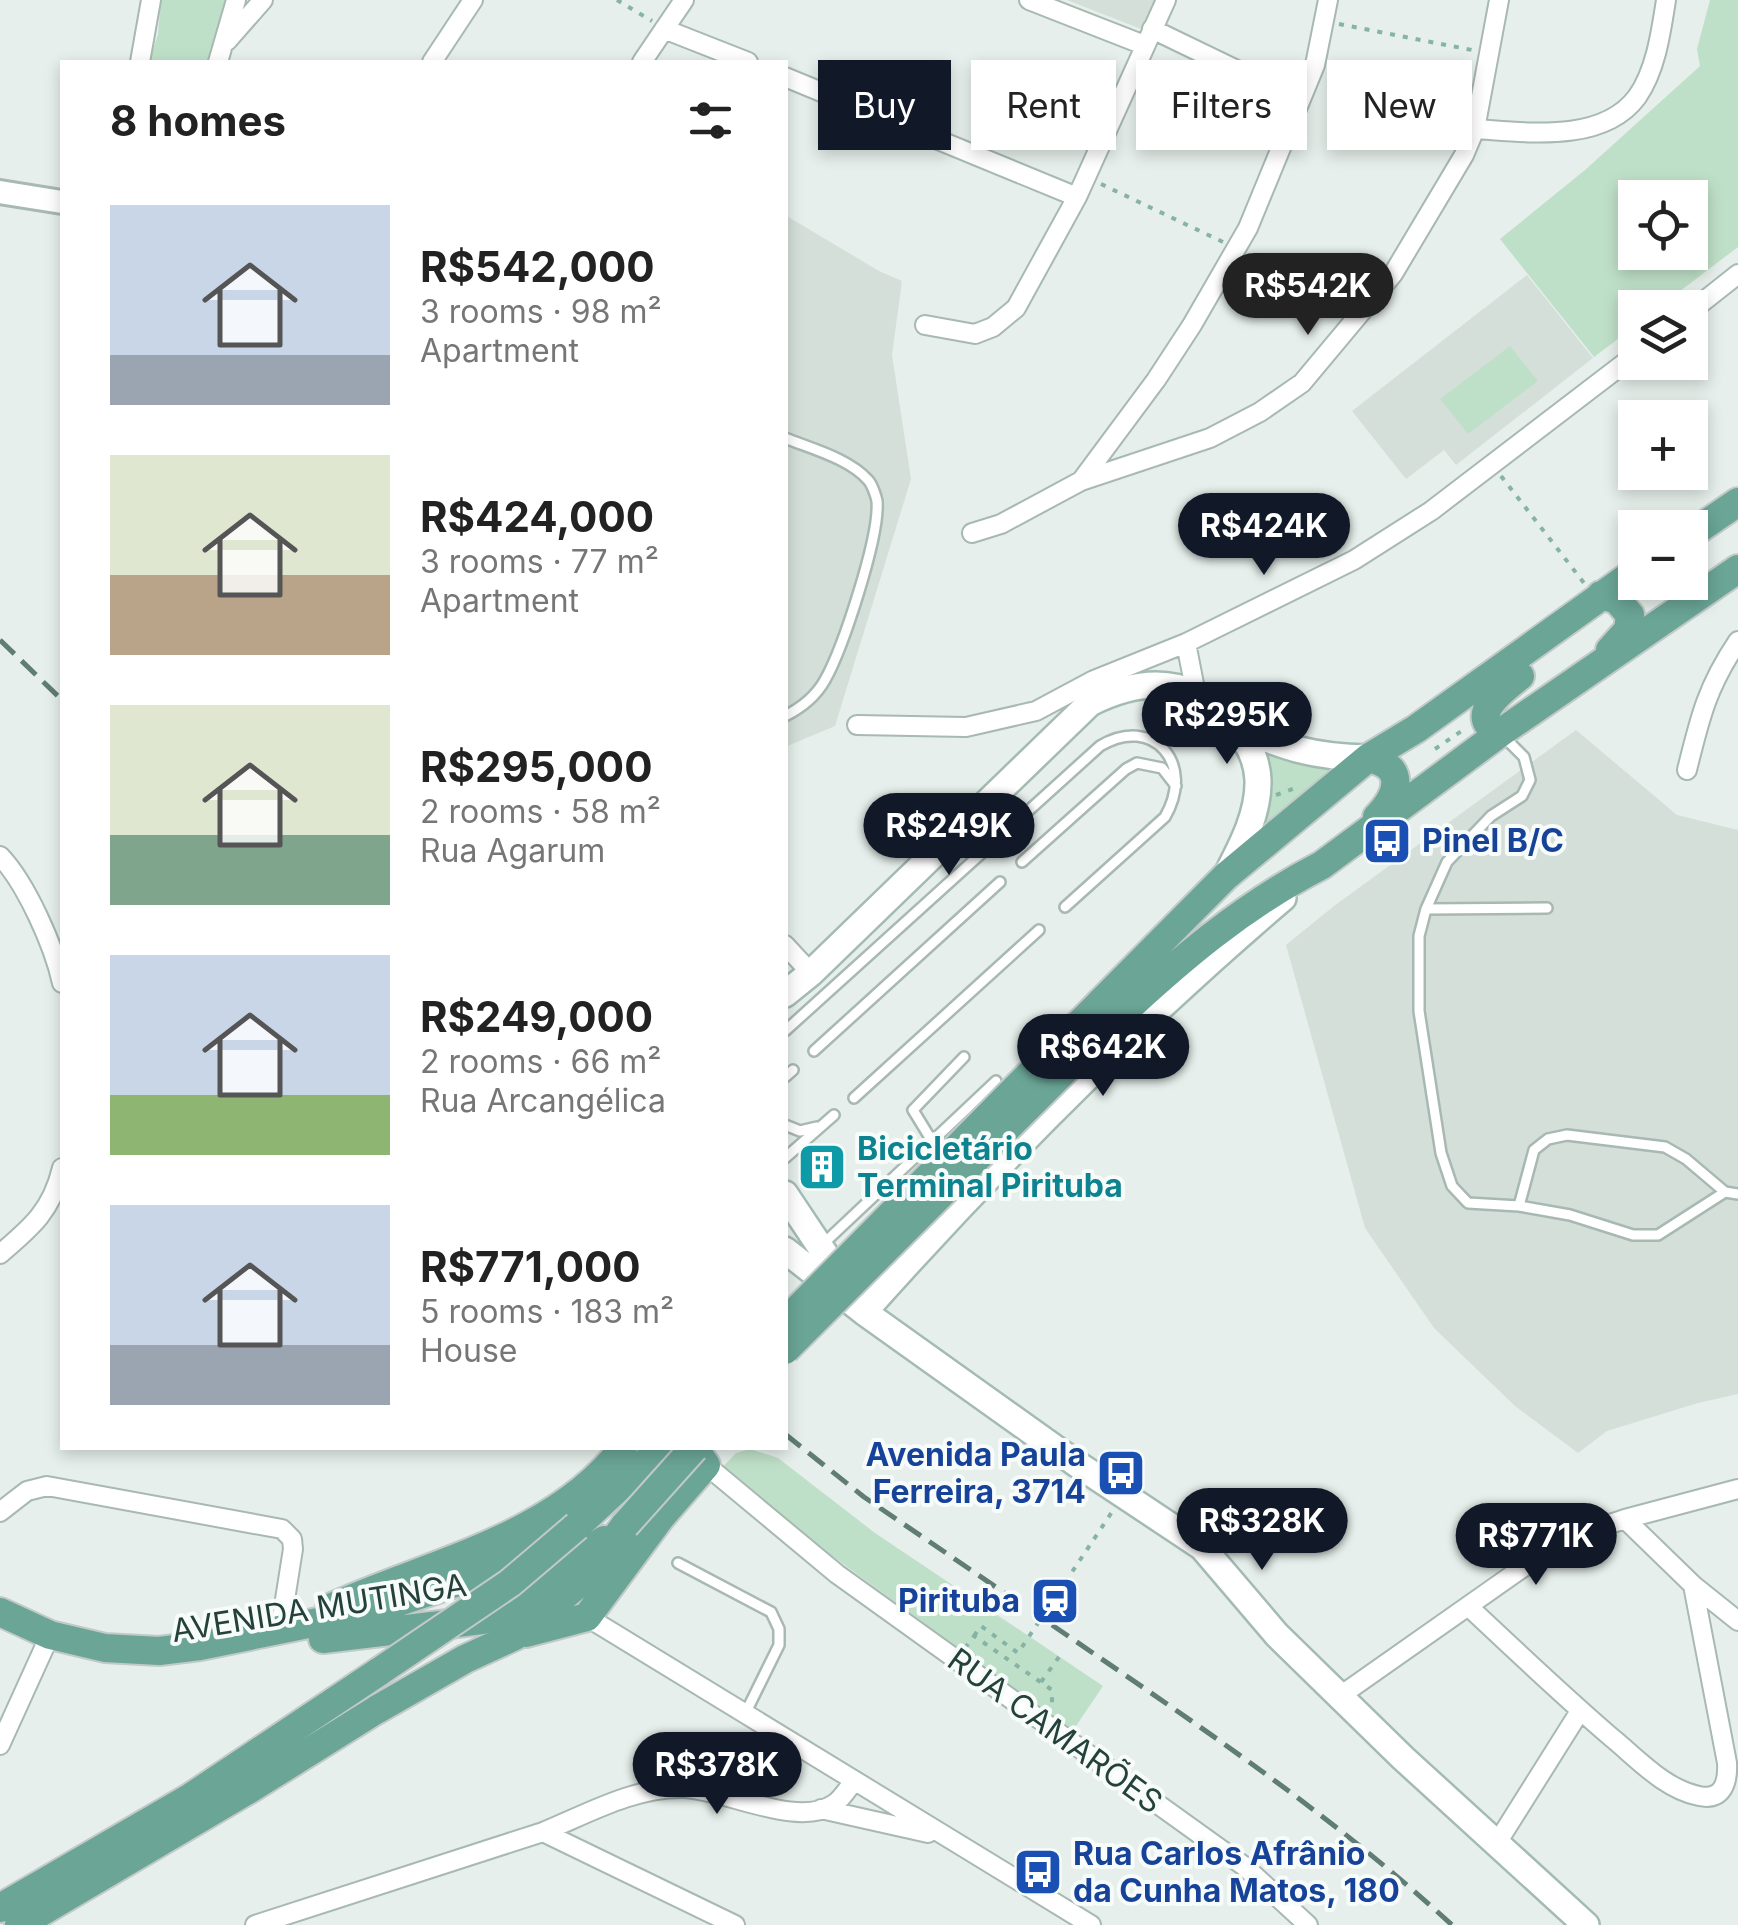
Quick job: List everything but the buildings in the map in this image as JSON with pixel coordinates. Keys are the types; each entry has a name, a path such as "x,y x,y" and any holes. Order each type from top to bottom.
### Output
{"main road":[{"path":"1708,522 1738,502"},
{"path":"864,1312 1098,1066 1180,986 1322,865 1500,733 1738,568"},
{"path":"788,1347 1106,1012 1226,876 1368,758 1416,729 1618,583"},
{"path":"1580,678 1621,640 1631,624 1623,604 1598,597"},
{"path":"1500,733 1487,722 1493,697 1557,646 1564,638 1567,622"},
{"path":"788,992 1090,704 1116,690 1164,686 1196,694 1232,724 1250,749 1258,781 1256,797 1250,824 1226,876"},
{"path":"1232,724 1321,757 1385,762 1394,772 1396,790 1388,806 1351,844"},
{"path":"788,1319 1106,1012 1222,926 1290,881 1322,865"},
{"path":"788,1198 864,1312"},
{"path":"788,1252 864,1312 1077,1464 1202,1547 1277,1635 1586,1925"},
{"path":"288,1629 384,1583 458,1557 535,1520 582,1490 621,1450"},
{"path":"587,1617 587,1576 594,1540 661,1450"},
{"path":"16,1916 510,1584 625,1525 698,1453"},
{"path":"16,1916 253,1787 465,1658 515,1636 587,1617 662,1516 698,1453"},
{"name":"AVENIDA MUTINGA","path":"0,1612 47,1643 159,1650 288,1629 409,1600 464,1580 536,1546 594,1540"},
{"name":"AVENIDA MUTINGA","path":"0,1631 47,1643 94,1662 154,1669 202,1663 338,1636 482,1620 506,1612 594,1540"},
{"path":"515,1636 587,1576"}],"street":[{"path":"140,60 151,0"},
{"path":"220,54 236,0"},
{"path":"220,54 263,0"},
{"path":"433,60 474,0"},
{"path":"643,60 684,0"},
{"path":"1029,0 1148,37 1206,60"},
{"path":"926,325 975,334 994,327 1016,308 1077,197 1166,0"},
{"path":"1082,480 1192,325 1248,228 1316,64 1328,0"},
{"path":"972,534 1001,524 1082,480 1210,438 1260,412 1302,383 1393,274 1464,156 1475,129 1499,0"},
{"path":"1475,129 1569,132 1618,114 1636,98 1647,77 1666,0"},
{"path":"664,29 743,60"},
{"path":"788,78 1077,197"},
{"path":"0,192 60,202"},
{"path":"1708,298 1738,274"},
{"path":"858,725 966,727 1036,711 1094,680 1186,642 1354,560 1430,510 1618,367"},
{"path":"1687,770 1702,706 1738,641"},
{"path":"1186,642 1196,694"},
{"path":"1036,711 1075,718"},
{"path":"0,856 10,866 34,912 60,978"},
{"path":"788,948 811,973"},
{"path":"0,1254 38,1222 60,1178"},
{"name":"RUA CAMARÕES","path":"698,1453 838,1574 1244,1866 1308,1925"},
{"path":"0,1512 27,1491 47,1486 282,1529 292,1538 293,1549 288,1629"},
{"path":"1340,1696 1544,1552 1625,1519 1738,1488"},
{"path":"1625,1519 1693,1586 1738,1622"},
{"path":"1469,1607 1580,1712 1656,1776 1697,1796 1720,1793 1728,1778 1693,1586"},
{"path":"587,1617 1090,1925"},
{"path":"0,1745 47,1643"},
{"path":"1497,1843 1580,1712"},
{"path":"256,1925 543,1832 633,1795 682,1788 790,1812 835,1804 854,1781"},
{"path":"821,1809 945,1836"},
{"path":"543,1832 735,1925"}],"lane":[{"path":"788,439 837,458 869,481 877,500 858,589 824,682 801,708 788,714"},
{"path":"1500,733 1524,757 1530,780 1522,796 1491,816 1447,862 1418,936 1419,1011 1441,1153 1452,1186 1468,1203 1570,1214 1634,1236 1658,1235 1725,1192"},
{"path":"788,1029 1100,746 1114,738 1131,736 1154,743 1172,760 1177,788 1165,817 1065,907"},
{"path":"1022,862 1137,762 1162,768 1177,788"},
{"path":"814,1050 1000,882"},
{"path":"1426,910 1547,908"},
{"path":"854,1098 1040,930"},
{"path":"932,1141 913,1110 964,1056"},
{"path":"820,1246 996,1081"},
{"path":"788,1155 834,1115"},
{"path":"788,1126 800,1131 824,1124"},
{"path":"1519,1206 1534,1150 1548,1139 1566,1135 1665,1147 1725,1192 1738,1194"},
{"path":"678,1563 770,1612 779,1629 779,1645 744,1714"}],"path":[{"path":"617,0 664,29"},
{"path":"1346,25 1489,53"},
{"path":"1119,192 1206,234"},
{"path":"1492,464 1598,597"},
{"path":"1435,749 1466,728"},
{"path":"1256,797 1270,797 1298,787"},
{"path":"956,1660 981,1626 1018,1653 1112,1512"},
{"path":"974,1636 1052,1690 1053,1729"},
{"path":"1041,1682 1060,1656"}],"shaded area":[{"path":"1067,0 1155,0 1141,29"},
{"path":"788,217 902,281 892,355 911,479 835,726 788,746"},
{"path":"1527,275 1593,358 1456,465 1444,450 1406,479 1352,411"},
{"path":"1576,730 1677,815 1738,830 1738,1394 1607,1431 1578,1453 1515,1406 1434,1328 1365,1228 1286,945"}],"green space":[{"path":"161,0 225,0 210,60 150,60 158,34"},
{"path":"1710,0 1738,0 1738,247 1708,270 1708,180 1618,180 1618,270 1708,270 1681,290 1618,290 1618,339 1594,357 1500,239 1585,170 1700,66 1697,49"},
{"path":"1510,346 1538,381 1468,434 1440,399"},
{"path":"1255,746 1340,764 1255,835"},
{"path":"753,1450 778,1458 875,1533 1103,1686 1072,1732 718,1472 736,1453"}],"railway":[{"path":"0,640 60,698"},
{"path":"788,1436 864,1497 1028,1609"},
{"path":"1052,1625 1308,1805 1452,1925"}],"place":[{"name":"Pinel B/C","path":"1387,841"},
{"name":"Bicicletário Terminal Pirituba","path":"822,1167"},
{"name":"Avenida Paula Ferreira, 3714","path":"1121,1473"},
{"name":"Pirituba","path":"1055,1601"},
{"name":"Rua Carlos Afrânio da Cunha Matos, 180","path":"1038,1872"}]}
